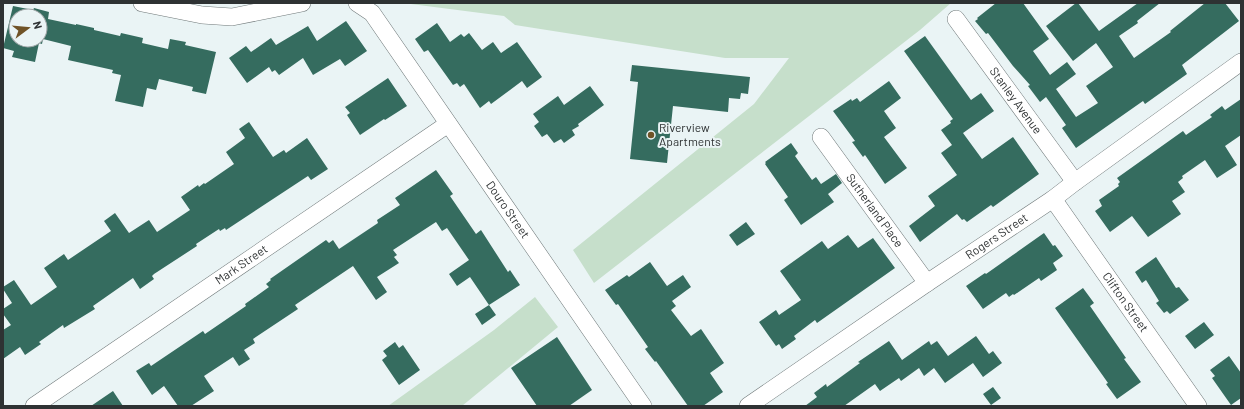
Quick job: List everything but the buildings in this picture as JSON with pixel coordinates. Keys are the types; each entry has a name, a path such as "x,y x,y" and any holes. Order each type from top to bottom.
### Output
{"street":[{"path":"142,3 202,15 232,17 302,3"},
{"name":"Douro Street","path":"357,3 372,13 643,406"},
{"name":"Stanley Avenue","path":"956,19 1075,182"},
{"name":"Rogers Street","path":"748,406 927,283 1053,199 1241,62"},
{"name":"Mark Street","path":"34,406 448,124"},
{"name":"Sutherland Place","path":"822,137 927,283"},
{"name":"Clifton Street","path":"1053,199 1198,406"}],"green space":[{"path":"403,3 951,3 920,30 594,283 573,250 754,104 789,58 725,58 515,25 504,16"},
{"path":"535,297 558,327 462,406 388,406 494,330"}],"place":[{"name":"Riverview Apartments","path":"651,135"}]}
